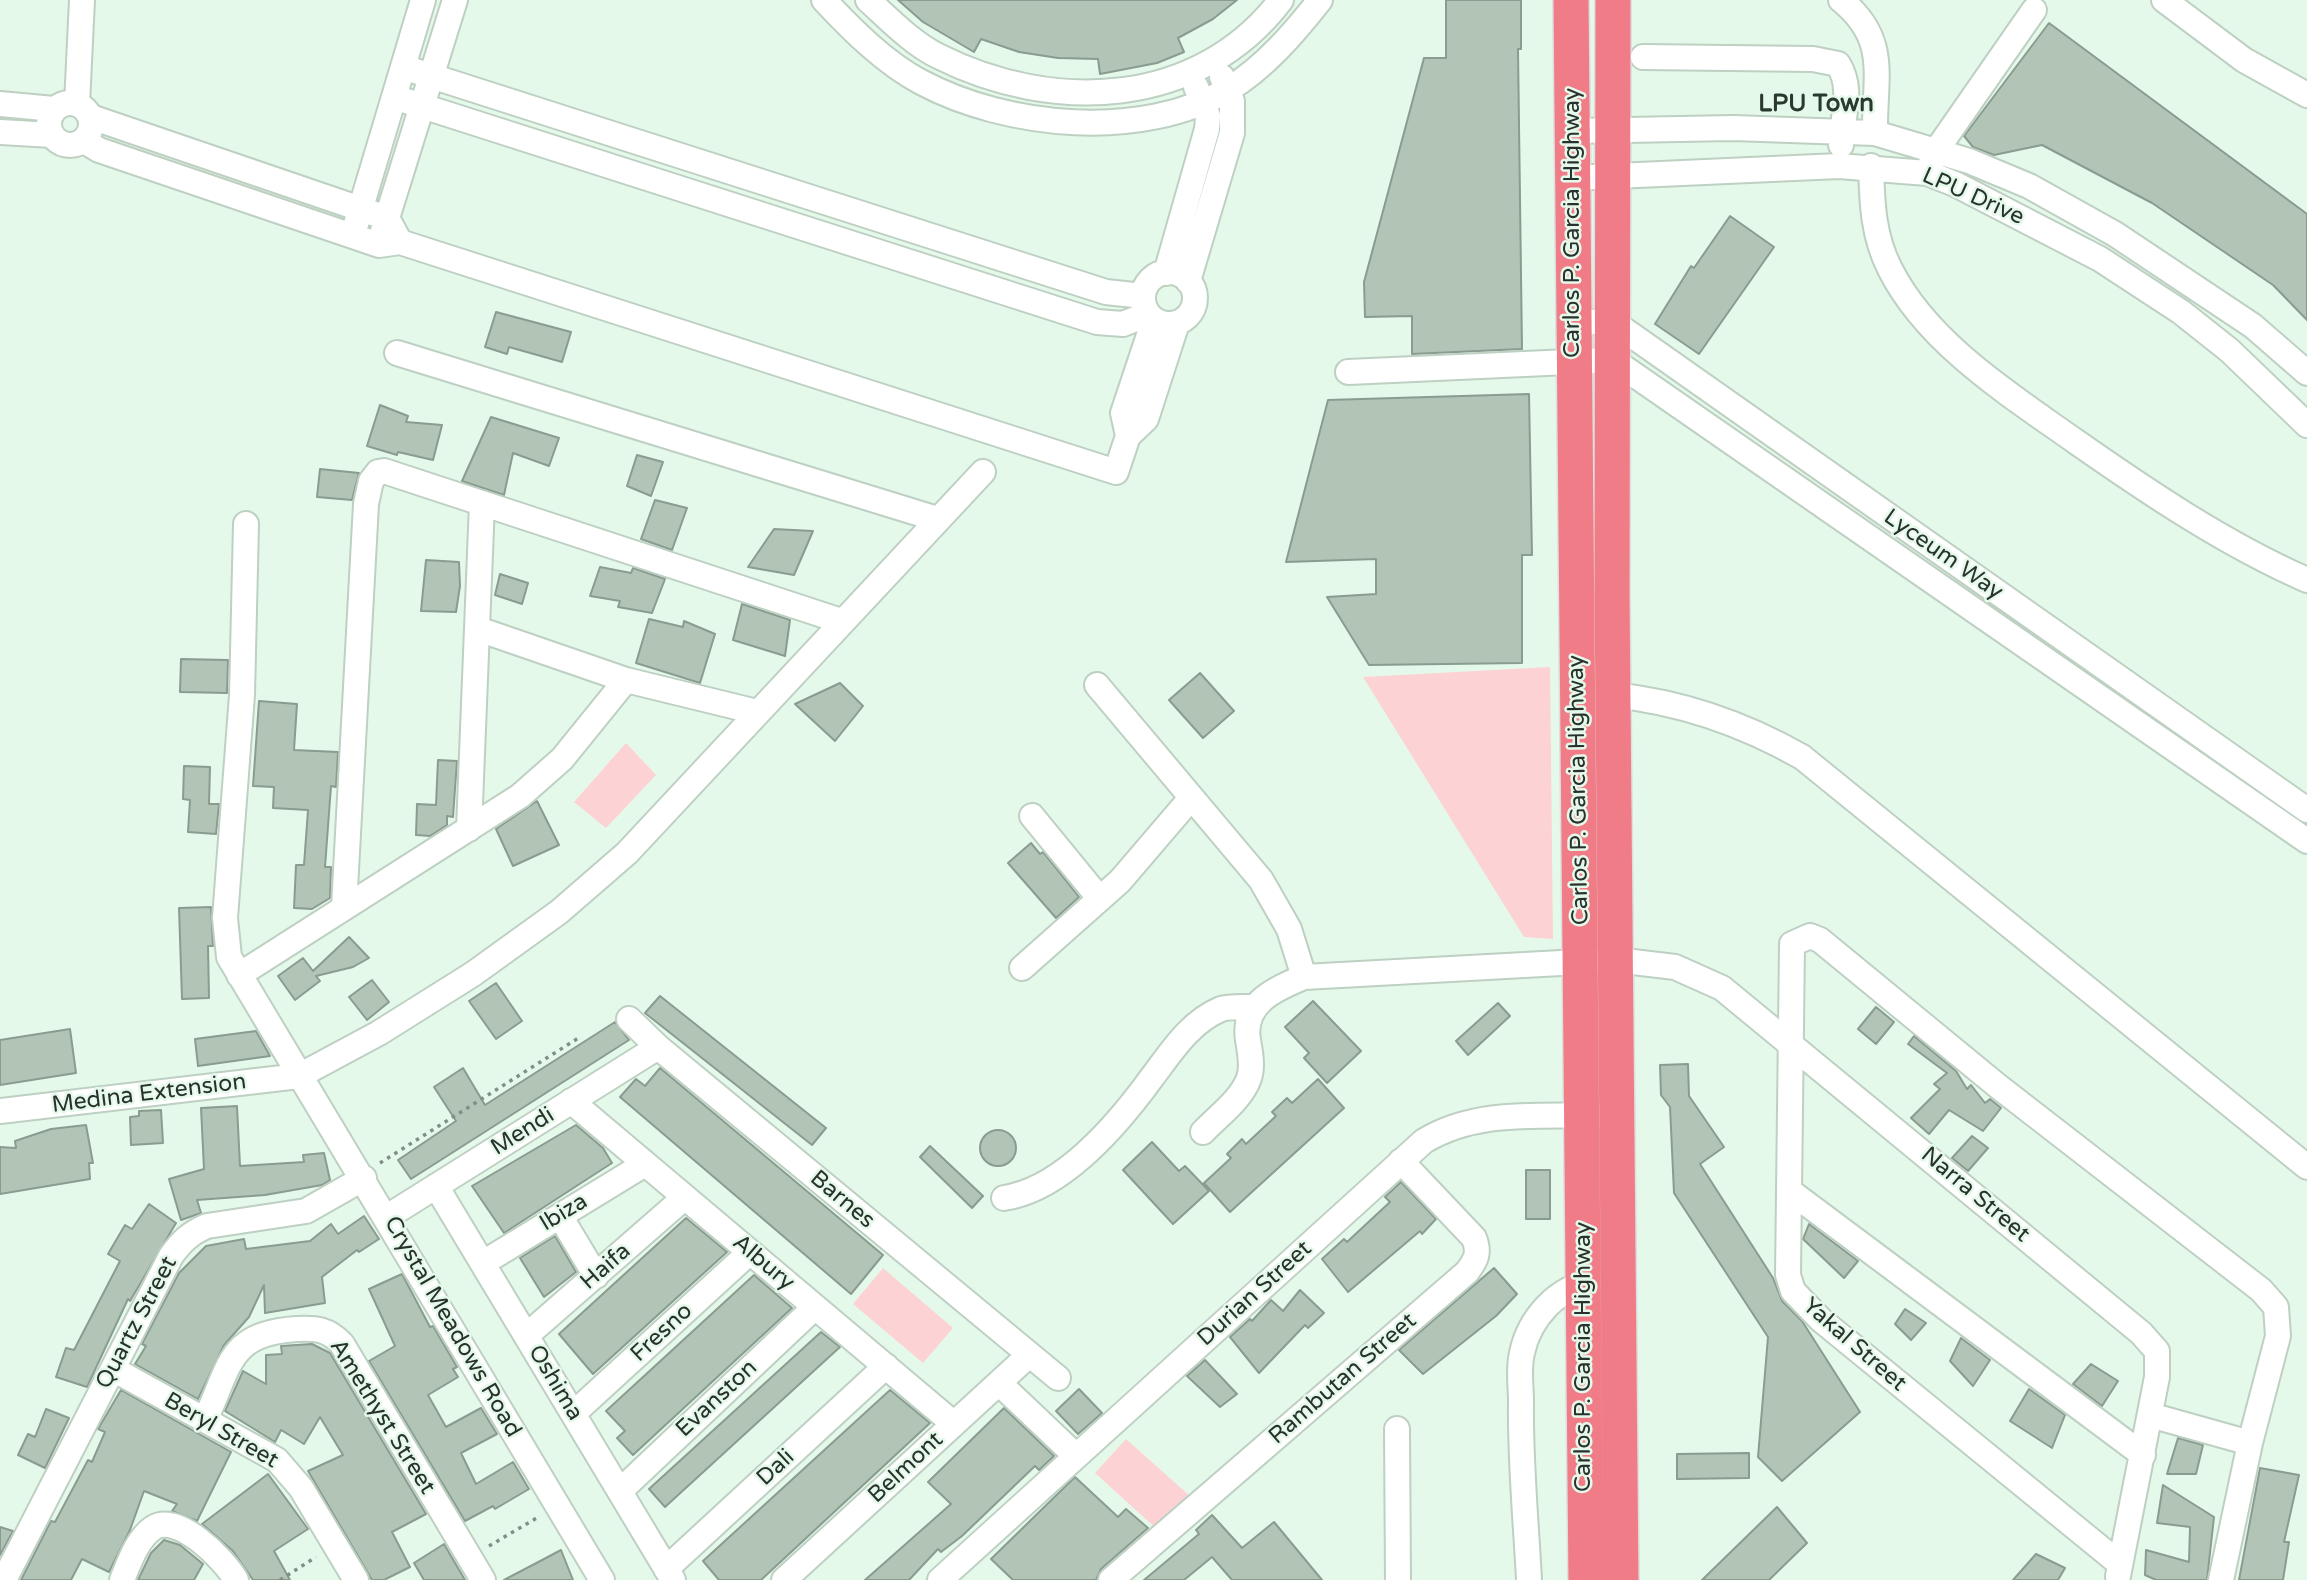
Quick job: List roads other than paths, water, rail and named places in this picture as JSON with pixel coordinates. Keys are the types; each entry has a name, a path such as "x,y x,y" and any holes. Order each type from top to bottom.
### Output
{"highway":[{"name":"Carlos P. Garcia Highway","path":"1571,0 1586,1580"},
{"name":"Carlos P. Garcia Highway","path":"1613,0 1615,130 1612,595 1620,1580"},
{"path":"1576,596 1612,595"}],"street":[{"path":"82,0 77,118 99,150 352,236 389,243 1116,472 1128,436 1146,419 1156,313 1150,280 1177,277 1194,289 1193,310 1156,313 1123,324 1097,322 394,97"},
{"path":"352,236 423,0"},
{"path":"389,243 387,218 455,0"},
{"path":"824,0 891,62 921,82 989,108 1057,122 1138,119 1204,102 1229,89 1254,71 1299,27 1320,0"},
{"path":"868,0 910,38 937,56 997,78 1058,91 1132,89 1190,74 1213,63 1237,45 1281,0"},
{"path":"2164,0 2244,60 2307,95"},
{"path":"1852,4 1869,31 1876,49 1875,132"},
{"path":"1932,162 2034,10"},
{"path":"1643,57 1813,59 1838,64 1845,75 1847,96 1839,166"},
{"path":"1177,277 1231,133 1233,116 1229,89 1213,63"},
{"path":"403,67 1106,292 1156,313"},
{"path":"1177,277 1208,116 1190,74"},
{"path":"1057,122 1058,91"},
{"path":"0,104 77,118 234,166 387,218"},
{"path":"0,132 52,135 49,117 77,118"},
{"path":"580,156 590,126"},
{"name":"LPU Drive","path":"1573,131 1875,132 1932,162 2029,186 2115,234 2242,318 2307,373"},
{"name":"LPU Drive","path":"1571,178 1932,162 1955,184 2100,259 2181,312 2230,350 2307,425"},
{"path":"225,192 234,166"},
{"path":"1871,166 1872,217 1891,270 1926,320 1950,344 2021,402 2100,458 2231,540 2307,580"},
{"path":"717,200 727,170"},
{"path":"857,245 867,215"},
{"path":"990,288 1000,258"},
{"path":"1573,322 1613,322"},
{"name":"Lyceum Way","path":"1613,322 2307,810"},
{"path":"397,353 937,519"},
{"path":"1348,372 1613,360"},
{"name":"Lyceum Way","path":"1613,360 2307,841"},
{"path":"1706,424 1721,400"},
{"path":"344,907 366,504 371,481 378,472 384,471 841,621"},
{"path":"299,1076 379,1033 473,974 559,912 627,853 983,472"},
{"path":"469,829 482,503"},
{"name":"Crystal Meadows Road","path":"246,524 241,709 225,918 229,957 299,1076 363,1176 602,1580"},
{"path":"478,629 626,680 757,712"},
{"path":"239,975 520,796 562,759 626,680"},
{"path":"1097,685 1261,880 1289,929 1304,977 1274,990 1253,1007 1246,1029 1249,1078 1244,1088 1203,1132"},
{"path":"1613,695 1655,699 1710,713 1762,734 1802,757 2307,1167"},
{"path":"1023,968 1120,881 1191,798"},
{"path":"1032,816 1100,899"},
{"name":"Yakal Street","path":"2119,1572 1806,1306 1793,1290 1788,1275 1791,1192 1788,1041 1792,944 1810,936 1820,940 1999,1087 2261,1290 2276,1307 2278,1336 2250,1443"},
{"name":"Narra Street","path":"1304,977 1616,960 1654,962 1702,977 1722,988 2149,1341 2157,1352 2159,1365 2119,1572"},
{"path":"1004,1198 1027,1195 1075,1161 1117,1124 1187,1031 1222,1009 1253,1007"},
{"name":"Barnes","path":"629,1019 1028,1356 1058,1378"},
{"name":"Mendi","path":"387,1217 659,1047"},
{"name":"Medina Extension","path":"0,1111 299,1076"},
{"name":"Albury","path":"572,1101 954,1424"},
{"name":"Durian Street","path":"940,1580 1401,1161 1445,1128 1492,1117 1617,1115"},
{"name":"Rambutan Street","path":"1111,1580 1467,1272 1475,1260 1477,1246 1466,1228 1401,1161"},
{"name":"Ibiza","path":"482,1263 645,1164"},
{"name":"Quartz Street","path":"4,1580 171,1256 192,1232 207,1226 306,1211 363,1176"},
{"name":"Oshima","path":"436,1186 670,1574"},
{"path":"1791,1192 2143,1455"},
{"name":"Haifa","path":"526,1336 685,1197"},
{"path":"560,1216 596,1276"},
{"name":"Fresno","path":"573,1414 750,1252"},
{"path":"1528,1580 1521,1354 1534,1320 1547,1306 1584,1283 1619,1281"},
{"name":"Evanston","path":"620,1491 815,1307"},
{"name":"Amethyst Street","path":"205,1420 237,1352 251,1338 281,1330 326,1331 342,1344 483,1580"},
{"name":"Belmont","path":"784,1580 1028,1356"},
{"name":"Dali","path":"670,1574 886,1366"},
{"name":"Beryl Street","path":"113,1370 277,1460 291,1474 356,1580"},
{"path":"999,1382 1076,1457"},
{"path":"2150,1415 2250,1443 2221,1580"},
{"path":"1397,1429 1398,1580"},
{"path":"122,1580 143,1538 154,1527 166,1524 179,1527 202,1543 217,1556 236,1580"}],"district":[{"name":"LPU Town","path":"1816,105"}]}
